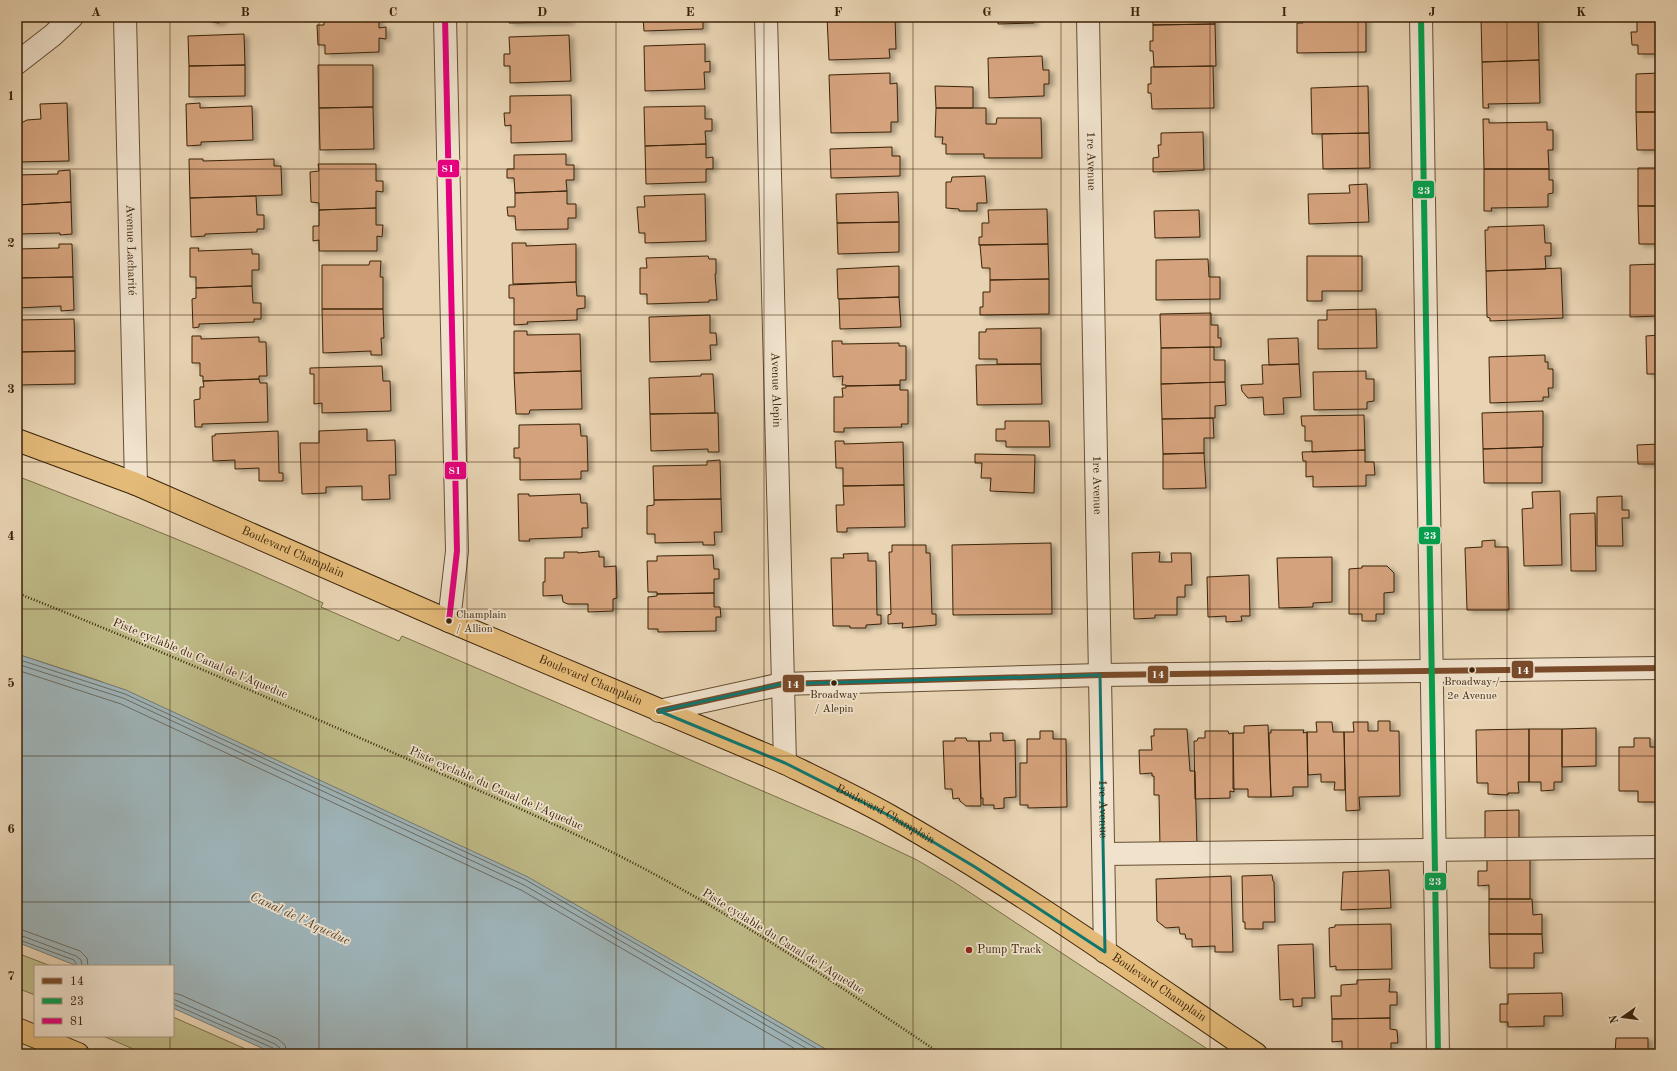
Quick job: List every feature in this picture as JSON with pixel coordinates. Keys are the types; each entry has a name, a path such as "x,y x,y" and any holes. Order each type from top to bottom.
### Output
{"main road":[{"name":"Boulevard Champlain","path":"17,440 136,484 449,621 785,763 890,816 975,867 1106,952 1256,1054"},
{"path":"17,1029 34,1036"},
{"path":"37,1037 78,1054"}],"street":[{"path":"17,63 53,35 72,17"},
{"name":"Avenue Lacharité","path":"125,17 136,484"},
{"path":"445,17 457,550 449,621"},
{"name":"Avenue Alepin","path":"766,17 785,763"},
{"name":"1re Avenue","path":"1088,17 1106,952"},
{"path":"1421,17 1438,1054"},
{"path":"659,711 782,684 1100,675 1660,668"},
{"path":"1104,854 1660,847"}],"path":[{"name":"Piste cyclable du Canal de l'Aqueduc","path":"17,593 299,710 564,828 643,869 743,926 810,967 942,1054"}],"highlighted area":[{"path":"1100,675 1105,952 975,867 890,816 785,763 659,711 782,684"}],"shaded area":[{"path":"17,476 133,521 247,569 323,603 321,607 399,641 402,636 858,832 917,860 954,882 1215,1054 834,1054 690,971 100,681 17,654"},
{"path":"17,953 48,965 34,965 34,995 17,988"},
{"path":"174,1017 257,1054 145,1054 105,1037 174,1037"}],"water":[{"name":"Canal de l'Aqueduc","path":"17,654 126,690 528,877 834,1054 275,1054 174,1008 174,965 74,965 17,942"}],"building":[{"path":"207,17 225,17 219,23 212,22"},
{"path":"324,17 379,17 379,28 386,27 386,39 379,38 379,52 325,54 325,45 318,45 317,25 324,25"},
{"path":"509,17 570,17 570,22 509,23"},
{"path":"643,17 703,17 703,29 644,31"},
{"path":"827,17 895,17 896,49 889,49 890,58 829,60"},
{"path":"998,17 1033,17 1034,23 998,24"},
{"path":"1153,17 1215,17 1215,24 1153,25"},
{"path":"1303,17 1366,17 1366,52 1297,53 1297,23 1303,23"},
{"path":"1481,17 1538,17 1539,60 1482,62"},
{"path":"1637,17 1660,17 1660,54 1638,54 1638,45 1632,45 1631,32 1637,32"},
{"path":"1215,24 1216,66 1154,67 1153,51 1150,51 1150,41 1153,41 1153,25"},
{"path":"244,34 245,65 189,66 188,36"},
{"path":"569,35 571,81 510,83 510,66 504,66 504,54 510,54 509,37"},
{"path":"705,44 705,62 710,61 710,72 704,72 705,89 645,91 644,46"},
{"path":"1042,56 1043,70 1049,70 1049,84 1044,84 1044,96 989,98 988,58"},
{"path":"1539,60 1540,103 1488,104 1489,108 1483,108 1482,62"},
{"path":"245,65 245,96 189,97 189,66"},
{"path":"318,65 373,65 373,107 319,108"},
{"path":"1213,66 1214,108 1152,109 1151,93 1148,93 1148,84 1151,84 1151,67"},
{"path":"890,73 890,84 897,83 898,122 891,122 891,132 831,133 829,75"},
{"path":"1660,73 1660,112 1636,112 1636,74"},
{"path":"935,86 973,87 973,108 936,108"},
{"path":"1368,86 1369,133 1312,134 1311,88"},
{"path":"571,95 572,141 511,143 511,125 505,126 504,113 510,113 510,96"},
{"path":"67,103 69,161 17,162 17,125 27,120 41,119 40,104"},
{"path":"200,103 200,108 252,106 253,140 201,142 201,145 187,146 186,104"},
{"path":"705,106 705,119 712,119 712,131 705,131 706,144 645,146 644,107"},
{"path":"373,107 374,149 320,150 319,108"},
{"path":"936,108 986,108 986,124 996,124 997,118 1041,118 1042,158 984,158 984,154 946,154 946,144 942,144 943,137 935,137"},
{"path":"1636,112 1660,112 1660,150 1637,150"},
{"path":"1483,119 1489,119 1489,123 1547,122 1547,130 1553,130 1553,150 1548,150 1549,169 1484,169"},
{"path":"1203,132 1204,170 1153,172 1153,158 1159,157 1158,145 1161,145 1161,133"},
{"path":"1369,133 1370,168 1323,169 1322,134"},
{"path":"706,144 706,158 713,157 713,169 706,169 706,182 646,184 645,146"},
{"path":"892,147 892,156 900,156 900,176 831,178 830,149"},
{"path":"566,154 566,165 574,165 574,180 566,180 567,191 515,193 514,178 507,178 507,169 514,169 514,155"},
{"path":"189,159 203,159 203,161 274,159 274,166 281,166 282,195 190,198"},
{"path":"318,164 376,164 376,181 383,181 383,192 376,191 376,208 319,210 319,203 311,202 310,172 319,171"},
{"path":"1638,168 1660,168 1660,206 1638,206"},
{"path":"1484,169 1549,169 1549,180 1553,180 1553,193 1548,194 1548,207 1491,208 1492,211 1484,211"},
{"path":"70,170 71,202 17,205 17,175 58,174 58,171"},
{"path":"985,176 987,203 977,203 977,211 959,211 959,209 946,208 946,182 951,182 952,177"},
{"path":"1367,184 1369,222 1309,224 1308,194 1350,193 1349,185"},
{"path":"567,191 567,204 576,204 576,218 568,218 568,229 516,230 515,216 508,216 507,207 515,207 515,193"},
{"path":"898,192 899,222 837,223 836,194"},
{"path":"705,194 706,241 645,243 645,233 639,233 637,207 645,207 644,196"},
{"path":"256,196 257,215 264,215 264,229 257,229 257,232 205,234 205,236 191,237 190,198"},
{"path":"71,202 72,234 17,234 17,205"},
{"path":"1638,206 1660,206 1660,244 1639,244"},
{"path":"376,208 376,225 383,225 382,237 377,236 377,251 319,251 319,240 313,241 313,226 319,226 319,210"},
{"path":"1047,209 1048,244 979,245 979,237 982,237 982,223 989,223 988,210"},
{"path":"1199,210 1200,237 1155,238 1154,211"},
{"path":"899,222 899,252 838,254 837,223"},
{"path":"1544,225 1545,243 1551,243 1551,256 1545,256 1546,269 1486,271 1485,230 1488,230 1488,227"},
{"path":"512,243 526,243 526,246 576,244 576,282 513,284"},
{"path":"59,244 72,244 73,277 17,278 17,249 59,248"},
{"path":"1048,244 1049,279 990,280 990,268 982,268 980,245"},
{"path":"190,248 199,248 198,251 252,249 252,254 259,254 259,270 252,270 252,286 196,288 196,277 190,277"},
{"path":"708,256 709,259 716,259 715,274 717,300 709,300 709,302 647,304 647,294 640,294 640,268 647,268 646,258"},
{"path":"1307,256 1362,256 1362,291 1322,291 1322,301 1307,301"},
{"path":"1208,259 1209,277 1220,277 1220,299 1156,300 1156,260"},
{"path":"370,261 381,261 380,277 383,277 383,309 322,309 322,265 369,265"},
{"path":"1660,264 1660,316 1630,317 1630,265"},
{"path":"899,266 899,297 838,299 837,269"},
{"path":"1561,268 1563,318 1490,321 1490,318 1487,317 1486,271"},
{"path":"73,277 74,310 61,311 61,306 17,308 17,278"},
{"path":"1049,279 1049,314 980,315 980,307 983,307 983,292 990,292 990,280"},
{"path":"576,282 577,296 585,296 585,308 577,309 577,320 527,322 528,324 514,325 514,298 509,298 509,285"},
{"path":"252,286 253,303 261,303 261,319 254,319 254,322 199,324 199,327 193,328 192,299 196,298 196,288"},
{"path":"899,297 901,327 840,329 839,299"},
{"path":"322,309 383,309 384,338 381,338 382,355 371,355 371,351 323,353"},
{"path":"1376,309 1377,348 1318,349 1318,320 1327,320 1327,310"},
{"path":"1211,313 1211,325 1218,325 1218,338 1221,338 1221,347 1161,348 1160,314"},
{"path":"710,315 710,333 716,333 717,345 710,345 711,360 650,362 649,317"},
{"path":"74,319 75,351 17,352 17,320"},
{"path":"1041,328 1041,364 997,364 997,359 979,359 979,332 986,332 986,329"},
{"path":"514,331 527,331 527,335 580,334 581,371 514,373"},
{"path":"1660,335 1660,374 1647,374 1646,336"},
{"path":"192,336 201,336 201,339 259,337 259,342 266,342 267,376 259,376 259,379 203,381 203,376 200,376 200,363 192,363"},
{"path":"1298,338 1299,364 1269,365 1268,339"},
{"path":"832,341 842,341 842,344 899,343 899,346 906,346 906,380 900,380 900,385 842,385 843,376 833,377"},
{"path":"1214,347 1214,360 1225,360 1225,382 1161,384 1161,348"},
{"path":"75,351 75,384 17,385 17,352"},
{"path":"1545,355 1545,362 1548,362 1548,369 1553,369 1553,388 1548,388 1549,397 1543,397 1543,401 1490,403 1489,357"},
{"path":"1041,364 1042,404 977,405 976,365"},
{"path":"1299,364 1301,397 1283,398 1284,414 1264,415 1263,397 1248,398 1242,391 1241,385 1263,384 1262,365"},
{"path":"382,366 383,381 390,381 391,411 322,413 322,403 314,404 314,374 310,374 310,368"},
{"path":"581,371 582,409 530,410 529,414 516,414 514,373"},
{"path":"1366,371 1366,379 1374,379 1374,401 1367,402 1367,409 1314,410 1313,372"},
{"path":"701,374 713,374 715,413 650,414 649,378 701,376"},
{"path":"259,379 260,383 267,383 268,422 202,424 202,427 195,427 194,400 200,399 200,387 204,387 203,381"},
{"path":"1225,382 1226,405 1215,406 1215,418 1162,419 1161,384"},
{"path":"900,385 900,390 908,390 908,424 901,424 902,427 844,428 844,432 834,432 834,397 843,397 842,388 846,388 846,386"},
{"path":"1543,411 1543,447 1483,449 1482,413"},
{"path":"718,413 719,452 708,452 708,449 651,451 650,414"},
{"path":"1364,415 1365,450 1312,452 1312,441 1305,441 1305,426 1302,426 1301,416"},
{"path":"1213,418 1214,438 1204,438 1204,453 1163,454 1162,419"},
{"path":"1005,421 1049,421 1050,447 1006,447 1006,441 996,441 996,429 1005,429"},
{"path":"580,424 581,436 587,436 588,471 581,471 581,479 520,480 520,458 514,458 514,448 519,448 519,425"},
{"path":"367,429 367,441 395,440 396,475 389,475 390,499 362,500 362,486 326,487 326,493 302,494 300,443 319,443 319,431"},
{"path":"278,431 279,473 283,473 283,481 259,481 259,468 235,469 235,460 213,461 212,436 215,436 215,434"},
{"path":"835,441 844,441 844,444 903,442 904,485 843,486 843,468 836,468"},
{"path":"1660,444 1660,479 1656,479 1656,464 1638,464 1637,445"},
{"path":"1542,447 1542,483 1484,483 1483,449"},
{"path":"1365,450 1365,462 1374,462 1375,475 1366,475 1366,486 1313,487 1313,476 1306,477 1306,461 1303,461 1302,452"},
{"path":"1204,453 1206,488 1163,489 1163,454"},
{"path":"975,454 1035,455 1034,493 990,491 991,478 981,478 982,463 975,463"},
{"path":"720,460 721,499 654,500 653,466 707,465 707,461"},
{"path":"904,485 905,527 847,528 847,532 837,532 836,505 844,505 843,486"},
{"path":"1560,491 1562,565 1524,566 1522,509 1533,508 1532,492"},
{"path":"518,494 529,494 529,496 580,494 581,503 587,503 588,528 582,528 582,537 529,539 530,541 519,541"},
{"path":"1622,496 1622,510 1629,510 1629,518 1622,518 1623,546 1597,546 1597,497"},
{"path":"721,499 722,532 714,532 715,545 703,545 703,542 655,543 655,534 647,534 647,506 654,505 654,500"},
{"path":"1595,513 1596,571 1571,571 1570,514"},
{"path":"1495,540 1495,547 1508,547 1509,610 1467,610 1465,548 1482,547 1482,541"},
{"path":"1051,543 1052,614 953,615 952,545"},
{"path":"892,545 926,545 926,553 930,553 932,614 936,614 936,625 902,628 903,623 888,624 888,615 891,614 889,552 892,552"},
{"path":"599,551 599,557 604,557 604,567 616,566 617,598 613,599 613,611 588,612 588,604 568,604 563,602 562,595 543,596 543,582 545,582 545,558 564,558 564,552 578,553"},
{"path":"1160,552 1159,562 1172,562 1171,553 1191,553 1192,585 1185,585 1185,597 1177,597 1177,615 1155,615 1155,618 1134,619 1132,553"},
{"path":"868,553 868,561 876,561 877,615 881,615 881,624 866,625 866,628 833,626 831,558 844,558 843,554"},
{"path":"713,555 714,569 719,569 719,579 714,579 714,593 657,594 657,592 648,592 647,561 657,561 657,556"},
{"path":"1332,557 1332,602 1313,603 1313,607 1279,608 1277,558"},
{"path":"1362,566 1387,566 1394,573 1394,592 1384,593 1384,614 1376,614 1376,621 1362,621 1362,614 1349,614 1349,569 1362,568"},
{"path":"1249,575 1250,616 1241,616 1242,621 1226,622 1226,616 1208,617 1207,577"},
{"path":"714,593 714,607 720,607 721,617 716,617 716,631 658,632 658,629 648,629 648,597 657,596 657,594"},
{"path":"1378,721 1390,721 1390,731 1399,731 1400,796 1359,797 1360,810 1346,811 1344,732 1354,732 1353,722 1368,722 1368,731 1378,731"},
{"path":"1316,722 1332,722 1333,732 1344,732 1345,790 1334,790 1335,782 1321,782 1321,774 1308,775 1307,732 1317,732"},
{"path":"1268,725 1271,797 1248,797 1248,789 1233,789 1233,733 1244,733 1244,726"},
{"path":"1596,728 1596,766 1562,767 1562,729"},
{"path":"1154,729 1187,729 1190,771 1195,771 1197,846 1160,847 1159,795 1154,795 1154,776 1152,776 1152,773 1140,774 1139,750 1152,750 1151,736 1154,736"},
{"path":"1529,729 1529,782 1518,782 1519,793 1508,793 1508,795 1488,794 1488,783 1477,783 1476,730"},
{"path":"1529,729 1562,729 1562,782 1554,782 1554,790 1541,791 1541,782 1529,782"},
{"path":"1271,730 1304,730 1303,733 1307,732 1308,787 1293,787 1293,796 1271,797 1269,733 1271,733"},
{"path":"1040,731 1053,731 1053,739 1066,739 1067,807 1028,808 1028,805 1020,805 1020,763 1027,763 1027,739 1040,739"},
{"path":"1205,731 1228,731 1229,734 1233,733 1234,792 1230,791 1230,798 1195,799 1194,741 1197,741 1198,738 1205,738"},
{"path":"990,733 1003,733 1003,741 1015,740 1016,797 1004,798 1004,808 994,809 994,805 983,805 983,798 981,798 979,741 991,741"},
{"path":"955,738 966,738 967,741 979,741 981,806 966,806 960,801 959,798 953,799 952,789 945,789 943,741 955,741"},
{"path":"1634,738 1650,738 1650,747 1660,747 1659,802 1638,802 1638,791 1619,791 1619,747 1634,747"},
{"path":"1519,810 1519,839 1485,840 1485,811"},
{"path":"1487,857 1530,857 1530,899 1489,899 1489,885 1478,886 1478,871 1487,871"},
{"path":"1389,870 1391,908 1341,910 1343,872"},
{"path":"1272,875 1274,882 1275,922 1263,922 1263,929 1245,929 1245,922 1243,922 1242,876"},
{"path":"1231,876 1233,952 1215,952 1215,946 1192,947 1192,939 1186,939 1185,934 1180,934 1179,927 1166,928 1157,921 1156,879"},
{"path":"1489,899 1532,899 1533,915 1542,914 1542,934 1489,934"},
{"path":"1391,924 1392,969 1336,970 1336,966 1330,967 1329,928 1335,927 1335,925"},
{"path":"1489,934 1542,934 1543,953 1534,953 1534,968 1490,968"},
{"path":"1313,944 1315,998 1302,998 1302,1006 1293,1007 1293,999 1280,1000 1278,945"},
{"path":"1390,979 1389,992 1397,992 1397,1005 1390,1005 1390,1018 1332,1019 1331,996 1341,996 1341,985 1357,984 1357,980"},
{"path":"1562,993 1563,1016 1544,1016 1544,1026 1508,1027 1508,1022 1500,1022 1500,1004 1508,1004 1508,994"},
{"path":"1390,1018 1390,1029 1397,1030 1398,1043 1391,1043 1391,1054 1342,1052 1342,1041 1332,1042 1332,1019"},
{"path":"1616,1038 1648,1038 1648,1054 1615,1054"},
{"path":"1529,1051 1529,1054 1493,1054 1493,1052"}],"transit line":[{"name":"81","path":"445,17 457,551 449,621"},
{"name":"23","path":"1421,17 1438,1054"},
{"name":"14","path":"659,711 782,684 1100,675 1660,668"}],"place":[{"name":"Champlain / Allion","path":"449,621"},
{"name":"Broadway / 2e Avenue","path":"1472,670"},
{"name":"Broadway / Alepin","path":"834,683"},
{"name":"Pump Track","path":"969,950"}]}
